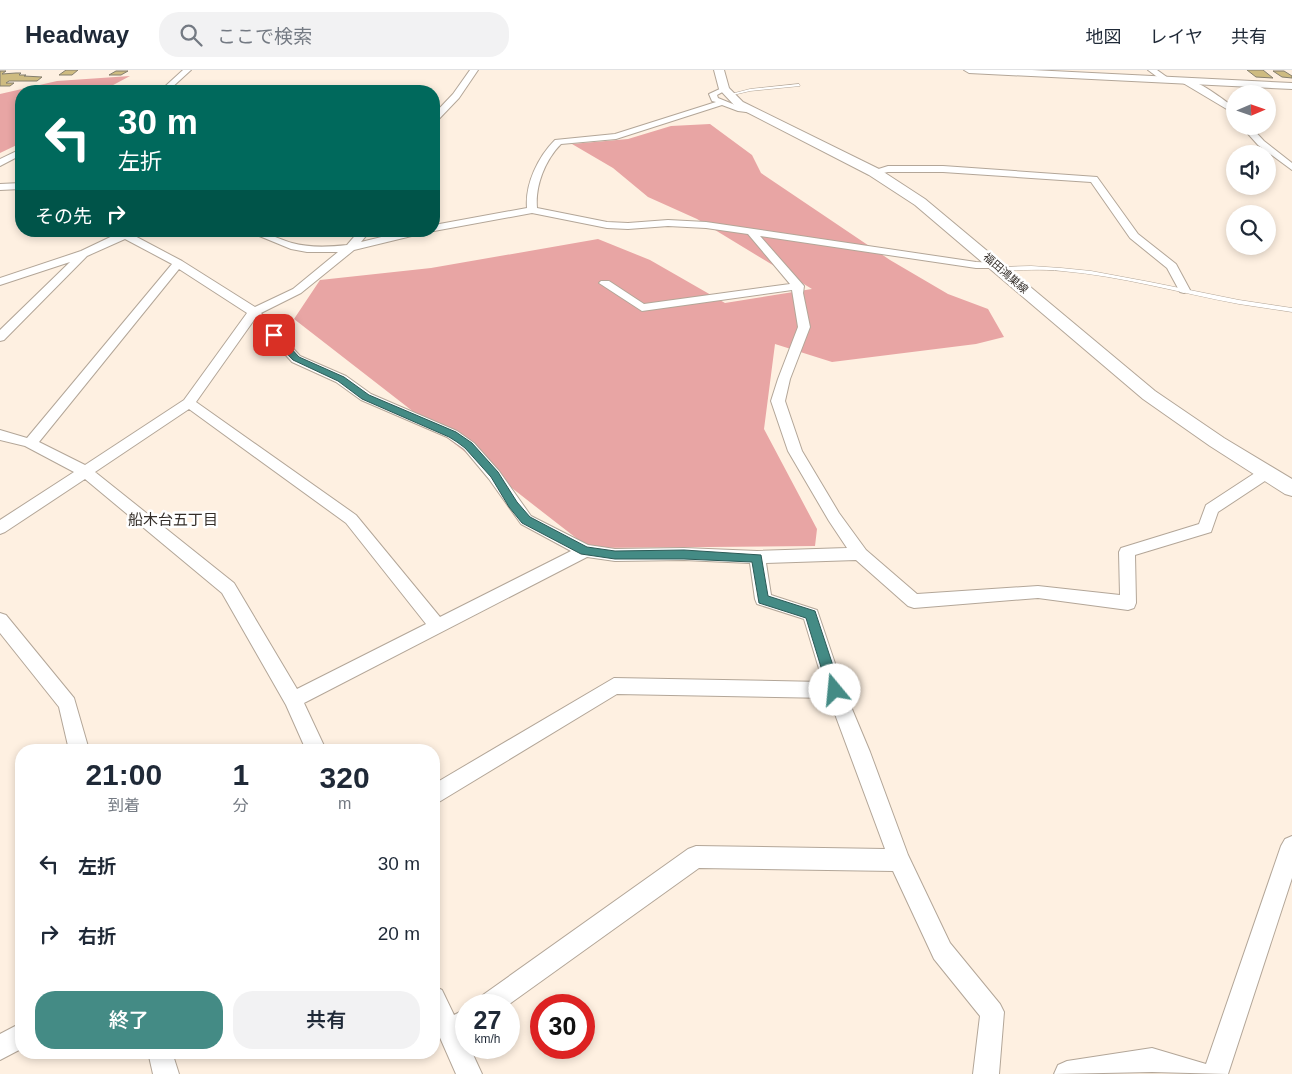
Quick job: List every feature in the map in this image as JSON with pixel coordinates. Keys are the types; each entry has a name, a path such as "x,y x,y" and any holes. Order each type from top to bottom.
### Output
{"main road":[{"path":"719,70 725,96"},
{"path":"970,70 1292,86"},
{"name":"福田鴻巣線","path":"725,96 751,111 874,172 920,202 1149,395 1196,428 1292,489"}],"street":[{"path":"171,85 187,70"},
{"path":"440,113 456,96 474,70"},
{"path":"1152,70 1167,80"},
{"path":"1186,81 1226,105"},
{"path":"532,210 531,193 552,146 558,142 616,136 725,96"},
{"path":"1253,135 1292,167"},
{"path":"0,163 15,155"},
{"path":"874,172 943,169 1094,179 1134,236 1172,266 1184,290"},
{"path":"0,186 15,186"},
{"path":"440,227 532,210 628,226 668,223 706,225 999,267"},
{"path":"752,233 798,286"},
{"path":"0,282 85,253 118,237"},
{"path":"133,237 178,263 254,312 296,358 341,379 366,397 452,434 469,446 494,475 526,520 585,551 615,555 684,554 757,558 860,554"},
{"path":"268,237 292,246 325,250 393,237"},
{"path":"0,528 188,403 254,312 296,291 352,246 360,237"},
{"path":"0,337 85,253"},
{"path":"30,443 178,263"},
{"path":"605,283 642,308 798,286"},
{"path":"798,286 796,293 804,326 784,379 778,401 795,451 834,517 860,554 914,601 1038,592 1128,602 1127,552 1206,528 1211,509 1266,473"},
{"path":"188,403 351,519 438,625"},
{"path":"0,435 30,443 86,472 228,588 293,700 313,744"},
{"path":"293,700 585,551"},
{"path":"757,558 763,599 811,615 835,690 860,752 899,860 942,951 992,1012 986,1074"},
{"path":"0,620 67,704 77,744"},
{"path":"440,791 614,686 835,690"},
{"path":"1215,1074 1292,846"},
{"path":"503,994 696,857 899,860"},
{"path":"440,1005 455,1023"},
{"path":"0,1048 15,1039"},
{"path":"162,1059 166,1074"},
{"path":"465,1059 469,1074"},
{"path":"1067,1074 1152,1060 1201,1074"}],"lane":[{"path":"725,96 750,90 799,85"},
{"path":"999,267 1067,268 1239,302 1292,310"}],"shaded area":[{"path":"130,76 113,85 39,85 57,81"},
{"path":"15,91 15,146 0,153 0,94"},
{"path":"710,124 752,155 761,173 890,260 948,294 988,309 1004,337 976,344 832,362 775,344 764,429 817,529 815,546 589,548 294,319 320,280 431,268 598,239 650,260 725,303 812,289 697,219 648,197 613,168 572,144 628,139 671,126"}],"building":[{"path":"66,70 78,70 72,75 59,75"},
{"path":"1247,70 1263,70 1273,78 1256,77"},
{"path":"0,71 6,71 2,74 21,73 19,75 42,77 37,81 9,81 6,83 14,83 10,86 0,86"},
{"path":"116,71 128,71 121,75 109,75"},
{"path":"1273,71 1284,71 1292,76 1292,78 1282,77"}],"district":[{"name":"船木台五丁目","path":"173,519"}],"route":[{"path":"274,335 296,358 341,379 366,397 452,434 469,446 494,475 526,520 585,551 615,555 684,554 757,558 763,599 811,615 835,690"}]}
